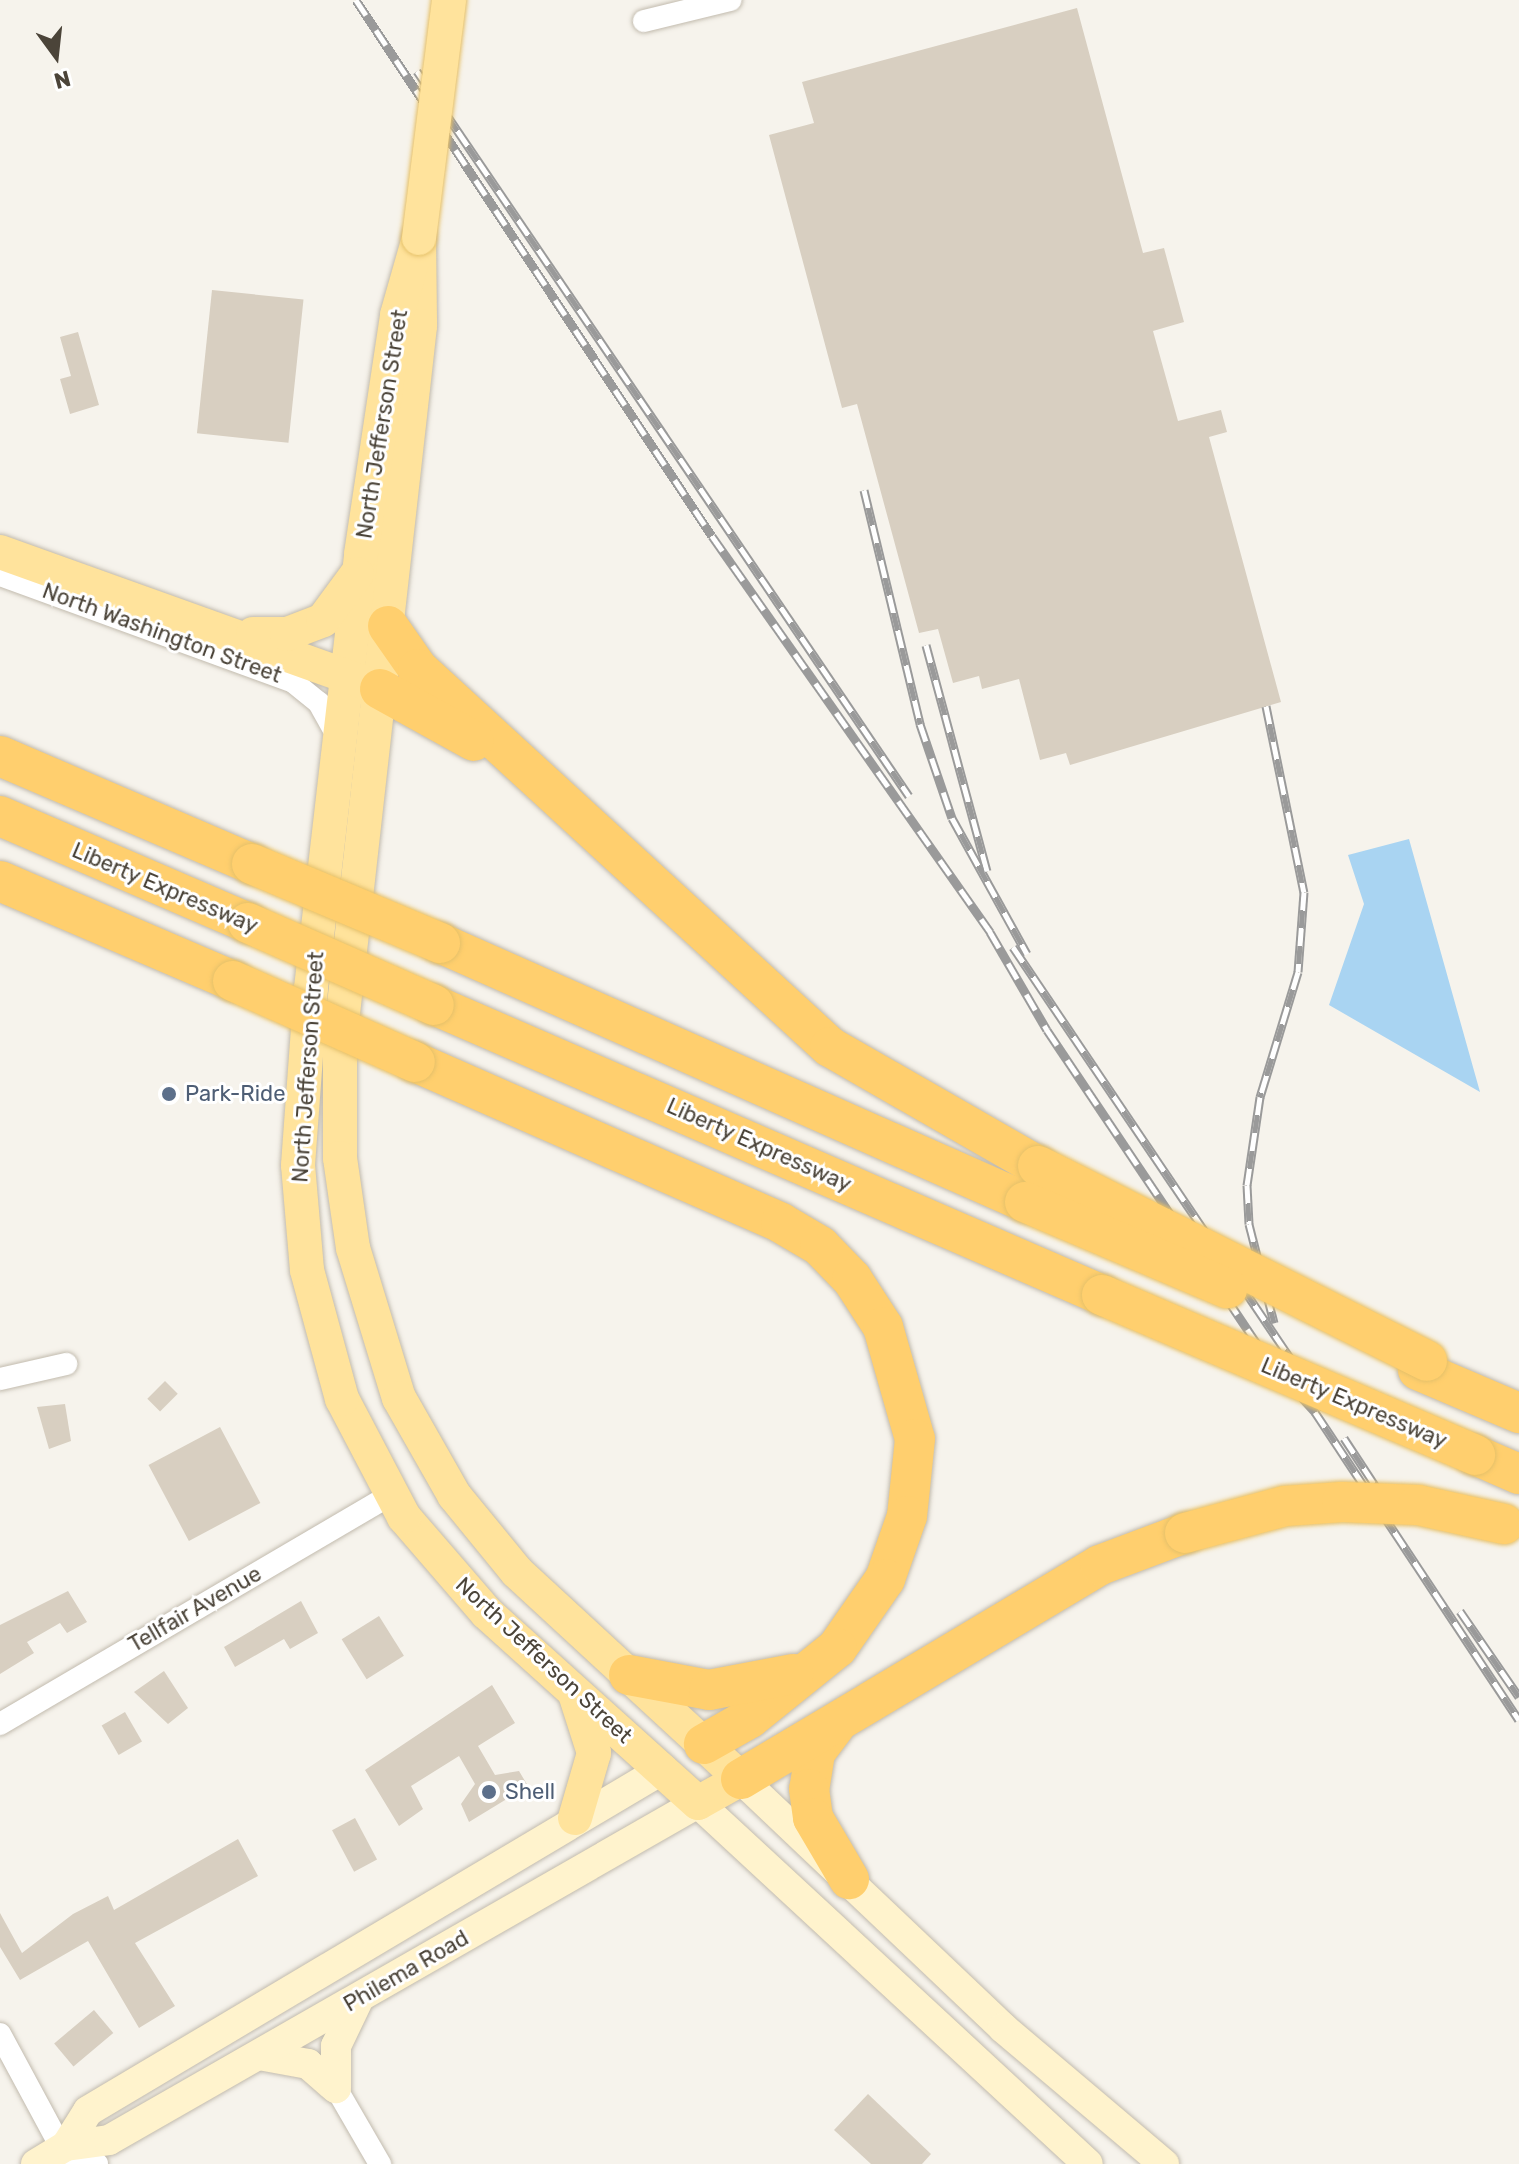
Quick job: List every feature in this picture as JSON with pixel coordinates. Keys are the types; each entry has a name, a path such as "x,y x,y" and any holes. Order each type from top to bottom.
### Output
{"highway":[{"path":"388,626 407,660 830,1047 1031,1184"},
{"path":"365,682 530,772"},
{"path":"0,756 440,943 1031,1184 1422,1366 1464,1391 1519,1413"},
{"name":"Liberty Expressway","path":"0,816 1519,1474"},
{"path":"0,881 781,1223 820,1246 852,1279 883,1327 915,1439 907,1516 885,1579 818,1663 704,1744"},
{"path":"741,1779 1100,1565 1185,1533 1285,1506 1342,1502 1418,1505 1512,1526"},
{"path":"629,1675 743,1689 818,1663"},
{"path":"838,1723 815,1753 809,1789 813,1818 849,1879"}],"main road":[{"name":"North Jefferson Street","path":"449,0 419,238 420,326 388,626 342,743 305,1060 300,1228 331,1369 390,1495 486,1612 663,1769 1088,2164"},
{"name":"North Jefferson Street","path":"419,238 397,315 361,554 365,682 338,1112 362,1288 399,1398 454,1495 517,1572 741,1779"},
{"path":"0,552 237,633 365,682"},
{"path":"237,633 287,634 323,620 348,594 361,554"},
{"path":"569,1687 594,1753 575,1818"},
{"name":"Philema Road","path":"68,2155 88,2111 575,1818 704,1744"},
{"path":"741,1779 1089,2107 1164,2164"},
{"name":"Philema Road","path":"36,2164 109,2140 741,1779"},
{"path":"336,2088 336,2046 359,1998"},
{"path":"259,2055 308,2064 336,2088"}],"street":[{"path":"644,21 730,0"},
{"name":"North Washington Street","path":"0,575 292,681 319,703 342,743"},
{"path":"0,1379 66,1364"},
{"name":"Tellfair Avenue","path":"0,1724 390,1495"},
{"path":"0,2034 68,2155 97,2164"},
{"path":"336,2088 380,2164"}],"water":[{"path":"1409,839 1480,1092 1329,1005 1364,904 1348,855"}],"building":[{"path":"1077,8 1143,253 1164,248 1184,322 1153,331 1178,421 1221,410 1227,432 1209,437 1281,702 1070,765 1066,753 1040,760 1019,679 982,689 979,676 953,683 938,629 919,633 857,404 842,408 769,135 814,123 802,82"},
{"path":"212,290 303,300 288,443 197,433"},
{"path":"78,332 99,405 70,414 60,379 71,376 60,337"},
{"path":"165,1381 178,1394 160,1411 147,1399"},
{"path":"65,1404 71,1441 49,1449 37,1407"},
{"path":"220,1427 260,1503 189,1541 148,1465"},
{"path":"68,1591 87,1622 67,1633 60,1623 27,1642 34,1653 0,1674 0,1625"},
{"path":"301,1601 318,1633 290,1649 284,1639 235,1667 224,1647"},
{"path":"379,1616 404,1656 367,1679 342,1639"},
{"path":"164,1671 188,1708 168,1724 134,1692"},
{"path":"492,1685 515,1723 478,1746 495,1775 519,1771 528,1786 469,1822 461,1804 475,1784 459,1756 411,1786 423,1809 399,1826 365,1770"},
{"path":"125,1712 142,1741 119,1755 102,1726"},
{"path":"355,1818 377,1859 354,1872 332,1830"},
{"path":"238,1839 258,1876 135,1943 175,2006 139,2028 88,1941 20,1980 0,1947 0,1913 22,1953 73,1914 108,1896 114,1910"},
{"path":"94,2010 113,2033 73,2066 54,2043"},
{"path":"868,2094 931,2154 922,2164 871,2164 834,2130"}],"railway":[{"path":"356,0 712,536 990,932 1047,1030 1267,1359 1315,1412 1519,1720"},
{"path":"417,71 909,796"},
{"path":"864,490 920,724 952,818 1027,954"},
{"path":"926,645 987,871"},
{"path":"1266,706 1304,892 1298,972 1260,1097 1247,1185 1249,1224 1274,1323"},
{"path":"1013,947 1324,1408"},
{"path":"1344,1438 1386,1502"},
{"path":"1460,1611 1519,1697"}],"place":[{"name":"Park-Ride","path":"169,1094"},
{"name":"Shell","path":"489,1792"}]}
